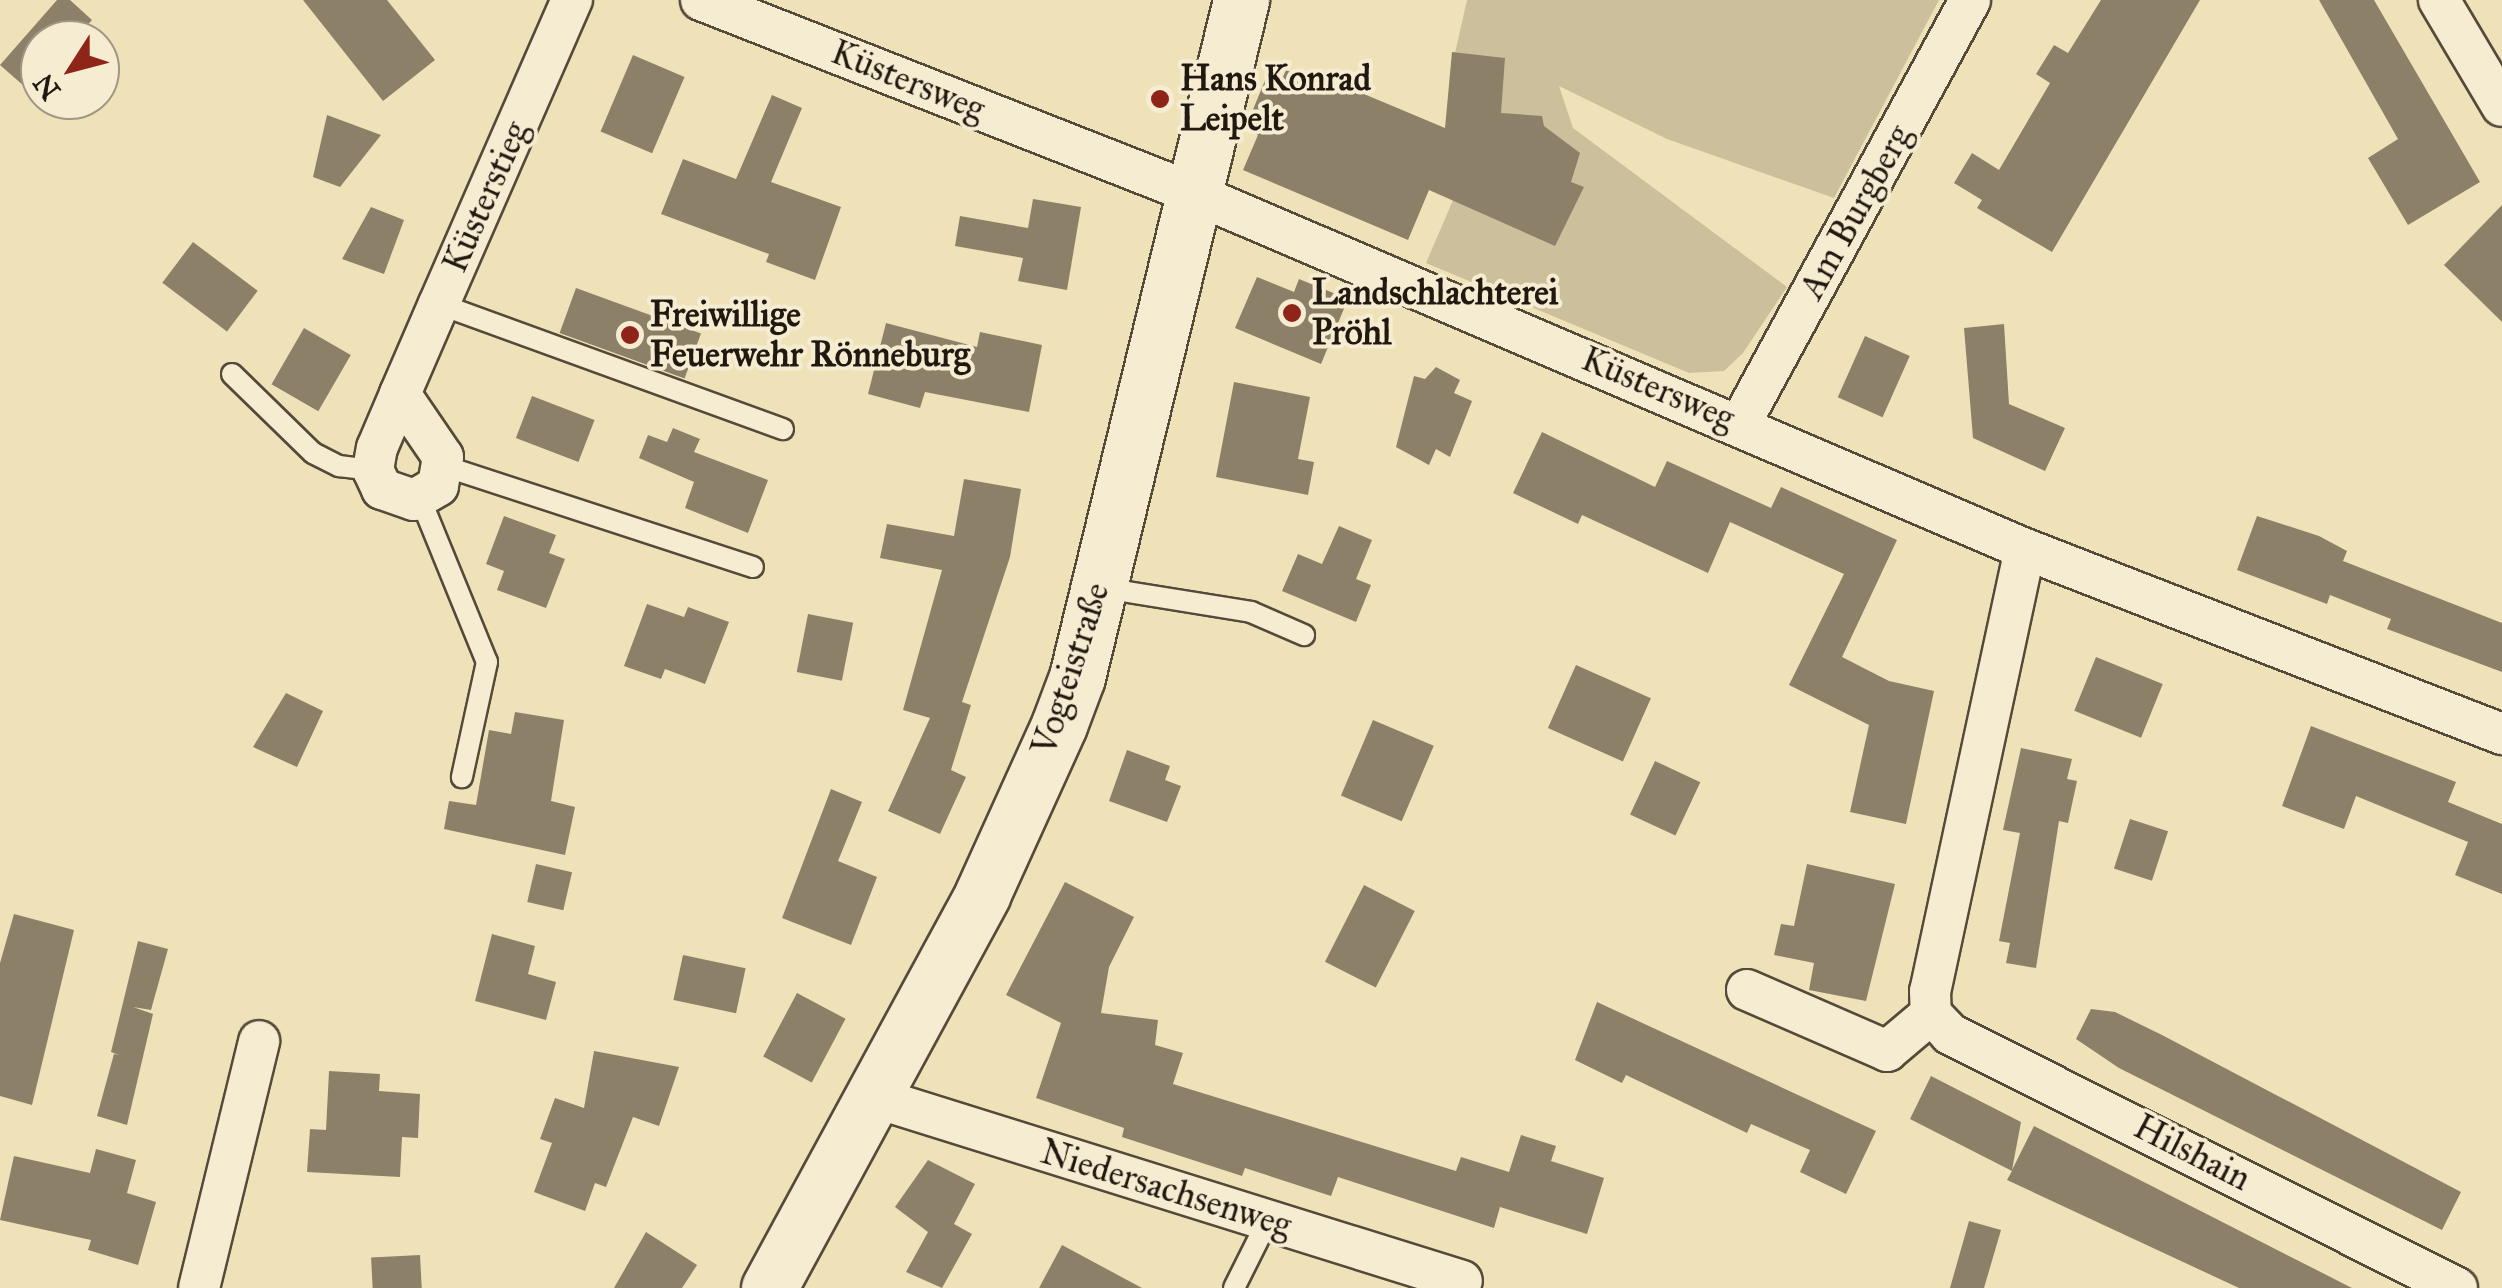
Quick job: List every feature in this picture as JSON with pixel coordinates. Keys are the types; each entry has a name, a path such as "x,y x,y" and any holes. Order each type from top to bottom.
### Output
{"street":[{"name":"Küsterstieg","path":"373,470 400,394 572,0"},
{"name":"Küstersweg","path":"702,0 1194,194 2024,548 2502,734"},
{"name":"Vogteistraße","path":"769,1288 982,895 1059,726 1099,587 1241,0"},
{"name":"Am Burgberg","path":"1740,424 1970,0"},
{"path":"2440,0 2502,106"},
{"path":"373,470 382,489 420,498 438,486 444,466 436,444 400,394"},
{"path":"1748,990 1887,1051 1931,1014 1930,990 2024,548"},
{"name":"Hilshain","path":"1931,1014 1950,1034 2457,1288"},
{"path":"199,1288 259,1041"},
{"name":"Niedersachsenweg","path":"870,1096 1462,1281"}],"lane":[{"path":"440,304 784,429"},
{"path":"232,374 314,452 339,466 373,470"},
{"path":"444,466 753,567"},
{"path":"420,498 487,662 462,777"},
{"path":"1099,587 1252,612 1304,634"},
{"path":"1234,1288 1268,1220"}],"shaded area":[{"path":"1467,0 1939,0 1834,198 1667,139 1559,86 1573,128 1787,287 1743,353 1724,371 1689,373 1426,263 1478,142 1479,78 1450,75"}],"building":[{"path":"57,0 70,0 92,20 39,20"},
{"path":"303,0 387,0 435,60 383,101"},
{"path":"2101,0 2200,0 2052,252 1977,208 1982,200 1954,183 1972,153 1999,170 2050,83 2036,74 2054,45 2068,53"},
{"path":"2319,0 2374,0 2480,182 2408,225 2368,158 2398,139"},
{"path":"20,42 20,82 0,65"},
{"path":"1452,52 1505,58 1501,113 1542,116 1544,126 1580,153 1571,182 1584,187 1555,246 1429,190 1408,240 1243,170 1258,135 1245,129 1266,78 1280,84 1286,70 1330,89 1333,81 1445,128"},
{"path":"633,55 685,77 652,153 601,131"},
{"path":"772,95 802,108 771,182 841,207 815,280 766,262 769,254 661,214 683,159 736,179"},
{"path":"327,115 381,135 340,187 313,177"},
{"path":"1033,199 1081,207 1067,290 1018,281 1023,258 955,246 960,216 1028,228"},
{"path":"2502,205 2502,322 2444,265"},
{"path":"371,207 404,220 384,274 342,259"},
{"path":"193,242 258,291 227,331 162,283"},
{"name":"Landschlachterei Pröhl","path":"1257,277 1294,292 1299,279 1348,299 1321,364 1235,328"},
{"name":"Freiwillige Feuerwehr Rönneburg","path":"576,288 701,333 685,379 560,333"},
{"path":"886,323 977,347 980,332 1042,345 1029,412 925,392 920,408 868,394"},
{"path":"2004,324 2009,404 2065,428 2045,471 1973,438 1964,328"},
{"path":"304,328 351,355 318,411 272,384"},
{"path":"1865,336 1910,356 1883,417 1838,397"},
{"path":"1436,367 1460,380 1454,393 1472,401 1450,457 1436,449 1429,465 1396,447 1414,376 1425,379"},
{"path":"1234,382 1310,397 1298,459 1314,462 1308,495 1216,477"},
{"path":"532,396 595,420 578,462 516,438"},
{"path":"673,428 700,439 694,452 768,480 748,533 685,508 694,482 639,458 648,435 667,442"},
{"path":"1542,432 1655,487 1667,461 1771,508 1781,487 1897,540 1842,657 1889,681 1934,691 1906,824 1850,812 1869,725 1789,685 1844,574 1730,522 1708,573 1582,515 1578,524 1513,493"},
{"path":"964,479 1021,489 1010,557 962,702 971,705 951,770 966,777 940,834 888,811 930,718 903,710 942,570 880,558 887,524 954,536"},
{"path":"504,516 556,535 549,553 565,559 546,608 497,590 504,571 486,564"},
{"path":"2257,516 2319,536 2347,551 2343,561 2502,623 2502,672 2387,629 2391,619 2330,595 2327,604 2237,570"},
{"path":"1339,526 1372,540 1356,579 1371,585 1356,622 1282,591 1298,554 1322,564"},
{"path":"647,604 684,617 688,607 729,622 705,684 665,669 661,679 624,666"},
{"path":"808,614 853,623 842,681 797,672"},
{"path":"2096,657 2163,684 2141,738 2074,711"},
{"path":"1576,665 1651,698 1623,761 1548,728"},
{"path":"286,693 323,711 297,767 253,747"},
{"path":"515,712 564,720 551,801 575,807 565,855 444,829 449,801 476,805 489,730 511,734"},
{"path":"1373,720 1434,746 1402,821 1341,795"},
{"path":"2311,726 2456,782 2448,802 2502,824 2502,894 2455,875 2468,842 2356,796 2344,829 2282,806"},
{"path":"2021,748 2072,759 2067,779 2077,781 2068,823 2059,821 2036,968 2006,963 2010,943 1999,941 2020,833 2003,830"},
{"path":"1127,750 1170,766 1165,780 1181,786 1167,822 1109,801"},
{"path":"1655,761 1700,782 1675,836 1630,814"},
{"path":"831,789 862,802 838,861 877,877 851,945 782,918"},
{"path":"2130,819 2168,831 2152,881 2114,868"},
{"path":"536,864 572,872 563,910 527,902"},
{"path":"1807,864 1895,884 1866,1001 1809,990 1814,963 1774,955 1781,924 1794,926"},
{"path":"1065,882 1134,917 1109,967 1101,1013 1158,1020 1155,1045 1183,1053 1173,1084 1456,1171 1461,1157 1509,1172 1521,1135 1556,1146 1551,1161 1604,1178 1587,1234 1500,1207 1494,1228 1338,1177 1331,1196 1245,1168 1242,1176 1122,1137 1124,1128 1036,1098 1061,1023 1006,995"},
{"path":"1364,885 1415,911 1376,988 1325,962"},
{"path":"14,914 74,930 32,1105 0,1096 0,963"},
{"path":"492,934 535,946 528,974 556,982 546,1020 475,1001"},
{"path":"138,941 168,949 151,1010 133,1007 153,1014 127,1125 97,1116 114,1054 119,1055 111,1052"},
{"path":"683,955 746,968 736,1013 673,1000"},
{"path":"797,993 846,1019 812,1082 763,1057"},
{"path":"1597,1002 1876,1131 1846,1194 1800,1172 1810,1150 1751,1124 1747,1133 1626,1075 1622,1083 1575,1060"},
{"path":"2091,1009 2115,1012 2162,1035 2461,1192 2442,1230 2119,1068 2076,1039"},
{"path":"594,1051 679,1067 659,1126 633,1117 606,1187 595,1183 585,1211 534,1192 552,1143 540,1139 555,1098 584,1108"},
{"path":"329,1071 380,1074 379,1091 420,1094 418,1138 402,1137 400,1177 307,1172 310,1129 326,1130"},
{"path":"1931,1076 2021,1122 2012,1170 2034,1126 2352,1288 2239,1288 2007,1180 2012,1171 1910,1119"},
{"path":"96,1149 136,1160 127,1193 156,1202 138,1265 88,1250 91,1240 0,1220 14,1156 90,1173"},
{"path":"928,1160 975,1184 954,1224 972,1234 942,1288 906,1272 928,1232 895,1207"},
{"path":"1969,1221 2001,1230 1984,1288 1950,1288"},
{"path":"646,1232 697,1265 682,1288 614,1288"},
{"path":"1062,1245 1142,1288 1039,1288"},
{"path":"420,1255 422,1288 373,1288 371,1258"}],"place":[{"name":"Hans Konrad Leipelt","path":"1160,99"},
{"name":"Landschlachterei Pröhl","path":"1292,313"},
{"name":"Freiwillige Feuerwehr Rönneburg","path":"630,335"}]}
